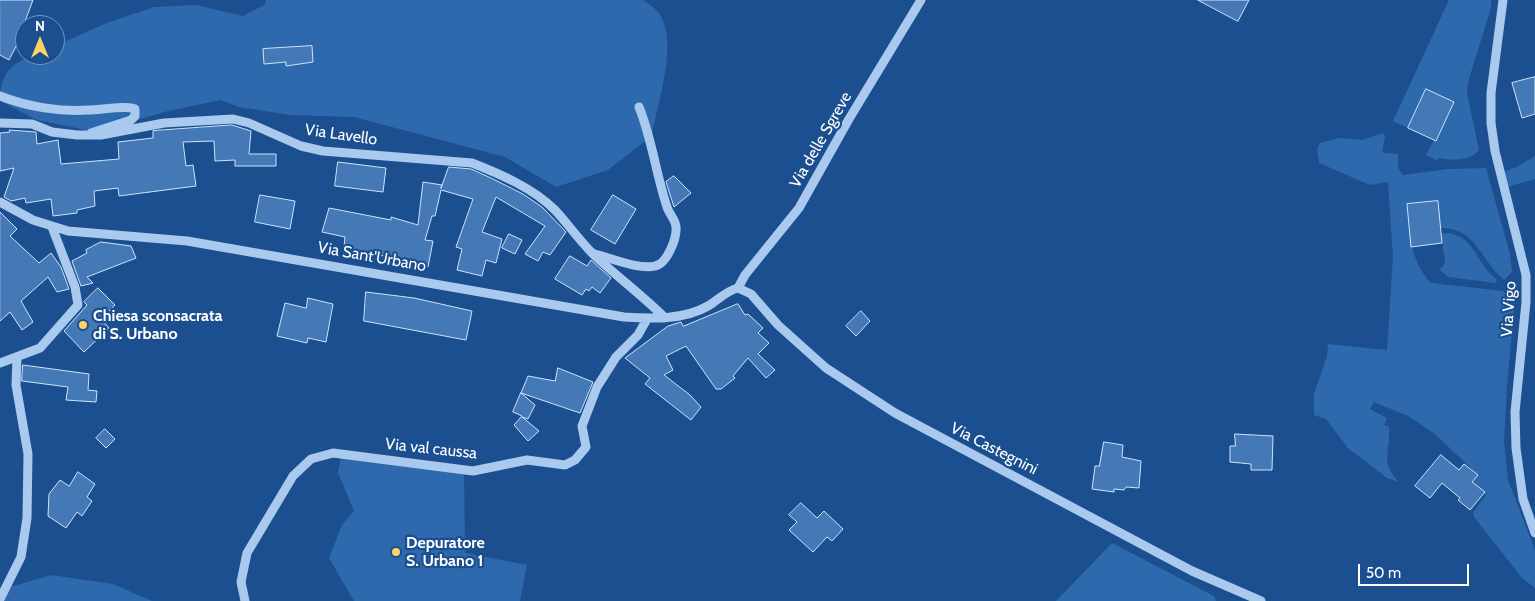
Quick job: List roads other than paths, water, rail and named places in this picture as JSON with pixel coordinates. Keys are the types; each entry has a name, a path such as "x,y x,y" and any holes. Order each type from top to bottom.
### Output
{"street":[{"name":"Via delle Sgreve","path":"738,288 745,275 799,208 849,119 921,0"},
{"name":"Via Vigo","path":"1503,0 1491,93 1491,124 1495,151 1526,275 1526,302 1515,412 1516,448 1523,499 1535,533"},
{"path":"0,96 57,109 80,111 128,107 135,109 135,116 131,120 86,134"},
{"path":"592,253 632,264 656,266 664,261 676,232 676,224 668,210 656,172 648,131 638,107"},
{"name":"Via Lavello","path":"0,123 32,124 52,132 86,134 128,131 164,123 233,119 249,123 301,146 323,151 472,163 489,169 538,197 553,209 592,253 639,292 665,318"},
{"name":"Via Sant'Urbano","path":"0,202 34,220 68,231 187,241 304,260 602,315 665,318 707,307 738,288"},
{"path":"0,363 40,348 78,305 75,286 52,227"},
{"name":"Via Castegnini","path":"738,288 751,294 778,325 826,368 895,413 1192,571 1261,601"},
{"name":"Via val caussa","path":"245,601 242,582 247,553 292,476 311,459 332,453 473,471 527,460 565,465 575,460 586,447 582,426 597,387 616,357 641,331 647,318"},
{"path":"0,598 13,576 21,557 27,518 28,454 15,378 17,357"}],"place":[{"name":"Chiesa sconsacrata di S. Urbano","path":"83,325"},
{"name":"Depuratore S. Urbano 1","path":"396,552"}]}
